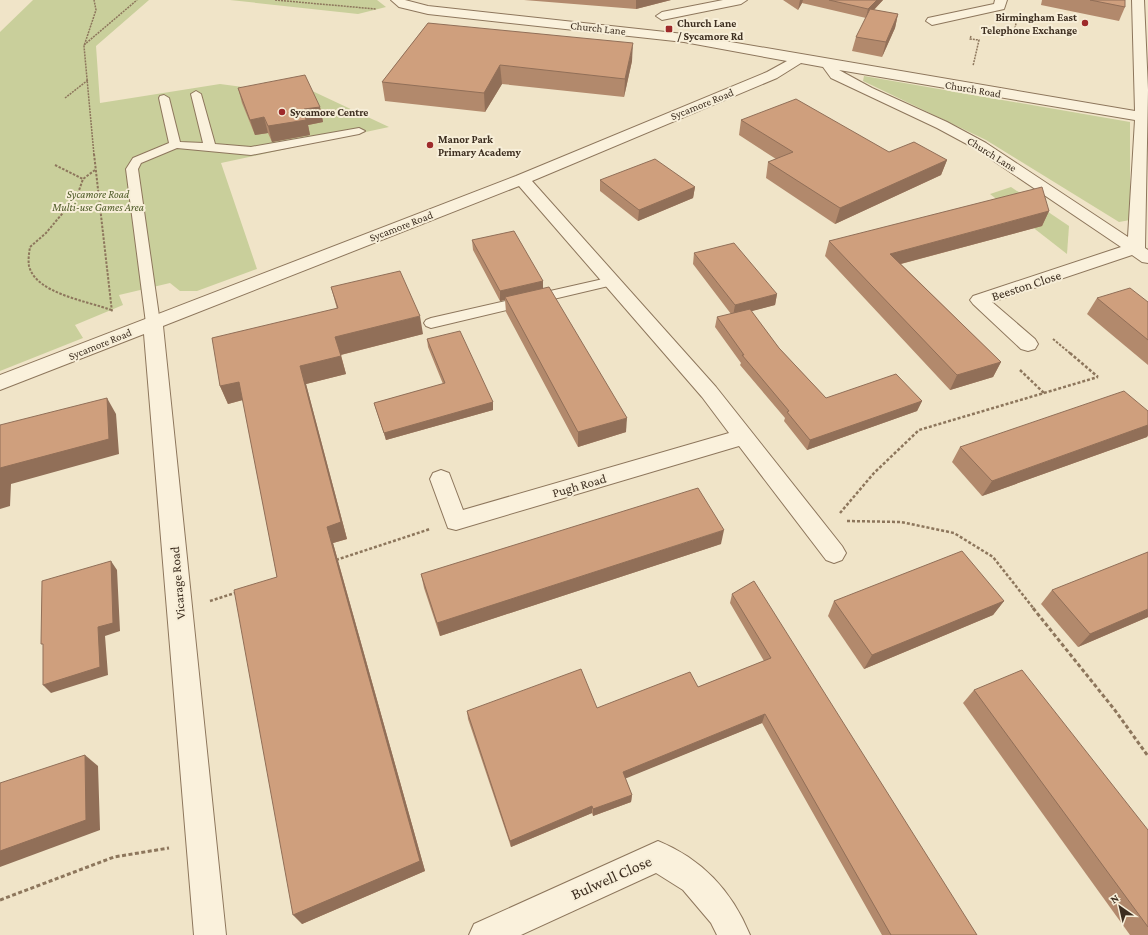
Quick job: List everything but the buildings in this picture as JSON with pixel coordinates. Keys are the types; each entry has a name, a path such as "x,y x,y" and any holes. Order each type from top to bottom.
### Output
{"street":[{"name":"Church Lane","path":"397,0 403,4 428,10 450,6 684,38 799,59"},
{"path":"662,16 718,2 741,0"},
{"path":"932,21 1000,6 1001,0"},
{"path":"1138,0 1145,118 1142,253"},
{"name":"Church Road","path":"799,59 1145,118"},
{"name":"Sycamore Road","path":"0,383 522,179 772,75 799,59"},
{"name":"Church Lane","path":"828,64 836,75 942,125 981,146 1142,253"},
{"path":"522,179 709,392 834,553"},
{"name":"Beeston Close","path":"1028,344 979,300 1142,253"},
{"name":"Vicarage Road","path":"153,323 200,843 210,935"},
{"name":"Pugh Road","path":"456,521 744,436"},
{"path":"442,479 456,521"},
{"name":"Bulwell Close","path":"485,935 658,856 694,879 722,912 734,935"}],"lane":[{"path":"196,94 210,147"},
{"path":"164,98 175,145"},
{"path":"153,323 132,169 137,161 175,145 251,151 359,131"},
{"path":"431,323 612,281"}],"path":[{"path":"94,0 96,10 93,23 84,46 95,170 115,338"},
{"path":"84,46 137,0"},
{"path":"275,0 381,10"},
{"path":"999,29 1014,31 1018,15"},
{"path":"966,88 980,40 970,39 974,32"},
{"path":"65,98 88,80"},
{"path":"55,165 76,174 83,179"},
{"path":"95,170 83,179 77,196 46,232 30,247 29,266 35,278 61,295 112,310"},
{"path":"834,521 874,473 918,430 1098,377 1054,338 1028,344"},
{"path":"809,520 901,522 954,533 993,557 1114,709 1148,756"},
{"path":"329,562 456,521"},
{"path":"179,611 239,591"},
{"path":"0,900 114,857 200,843"}],"green space":[{"name":"Sycamore Road Multi-use Games Area","path":"33,0 149,0 96,46 100,103 220,84 258,89 265,82 308,89 389,127 221,163 257,269 197,291 180,291 170,283 119,295 123,305 75,325 83,338 0,371 0,32"},
{"path":"230,0 377,0 386,7 358,14"},
{"path":"864,76 1130,122 1130,220 1119,222 986,140 863,81"},
{"path":"1011,187 1069,226 1067,254 990,194"}],"place":[{"name":"Birmingham East Telephone Exchange","path":"1085,23"},
{"name":"Church Lane / Sycamore Rd","path":"669,29"},
{"name":"Sycamore Centre","path":"282,112"},
{"name":"Manor Park Primary Academy","path":"430,145"}]}
